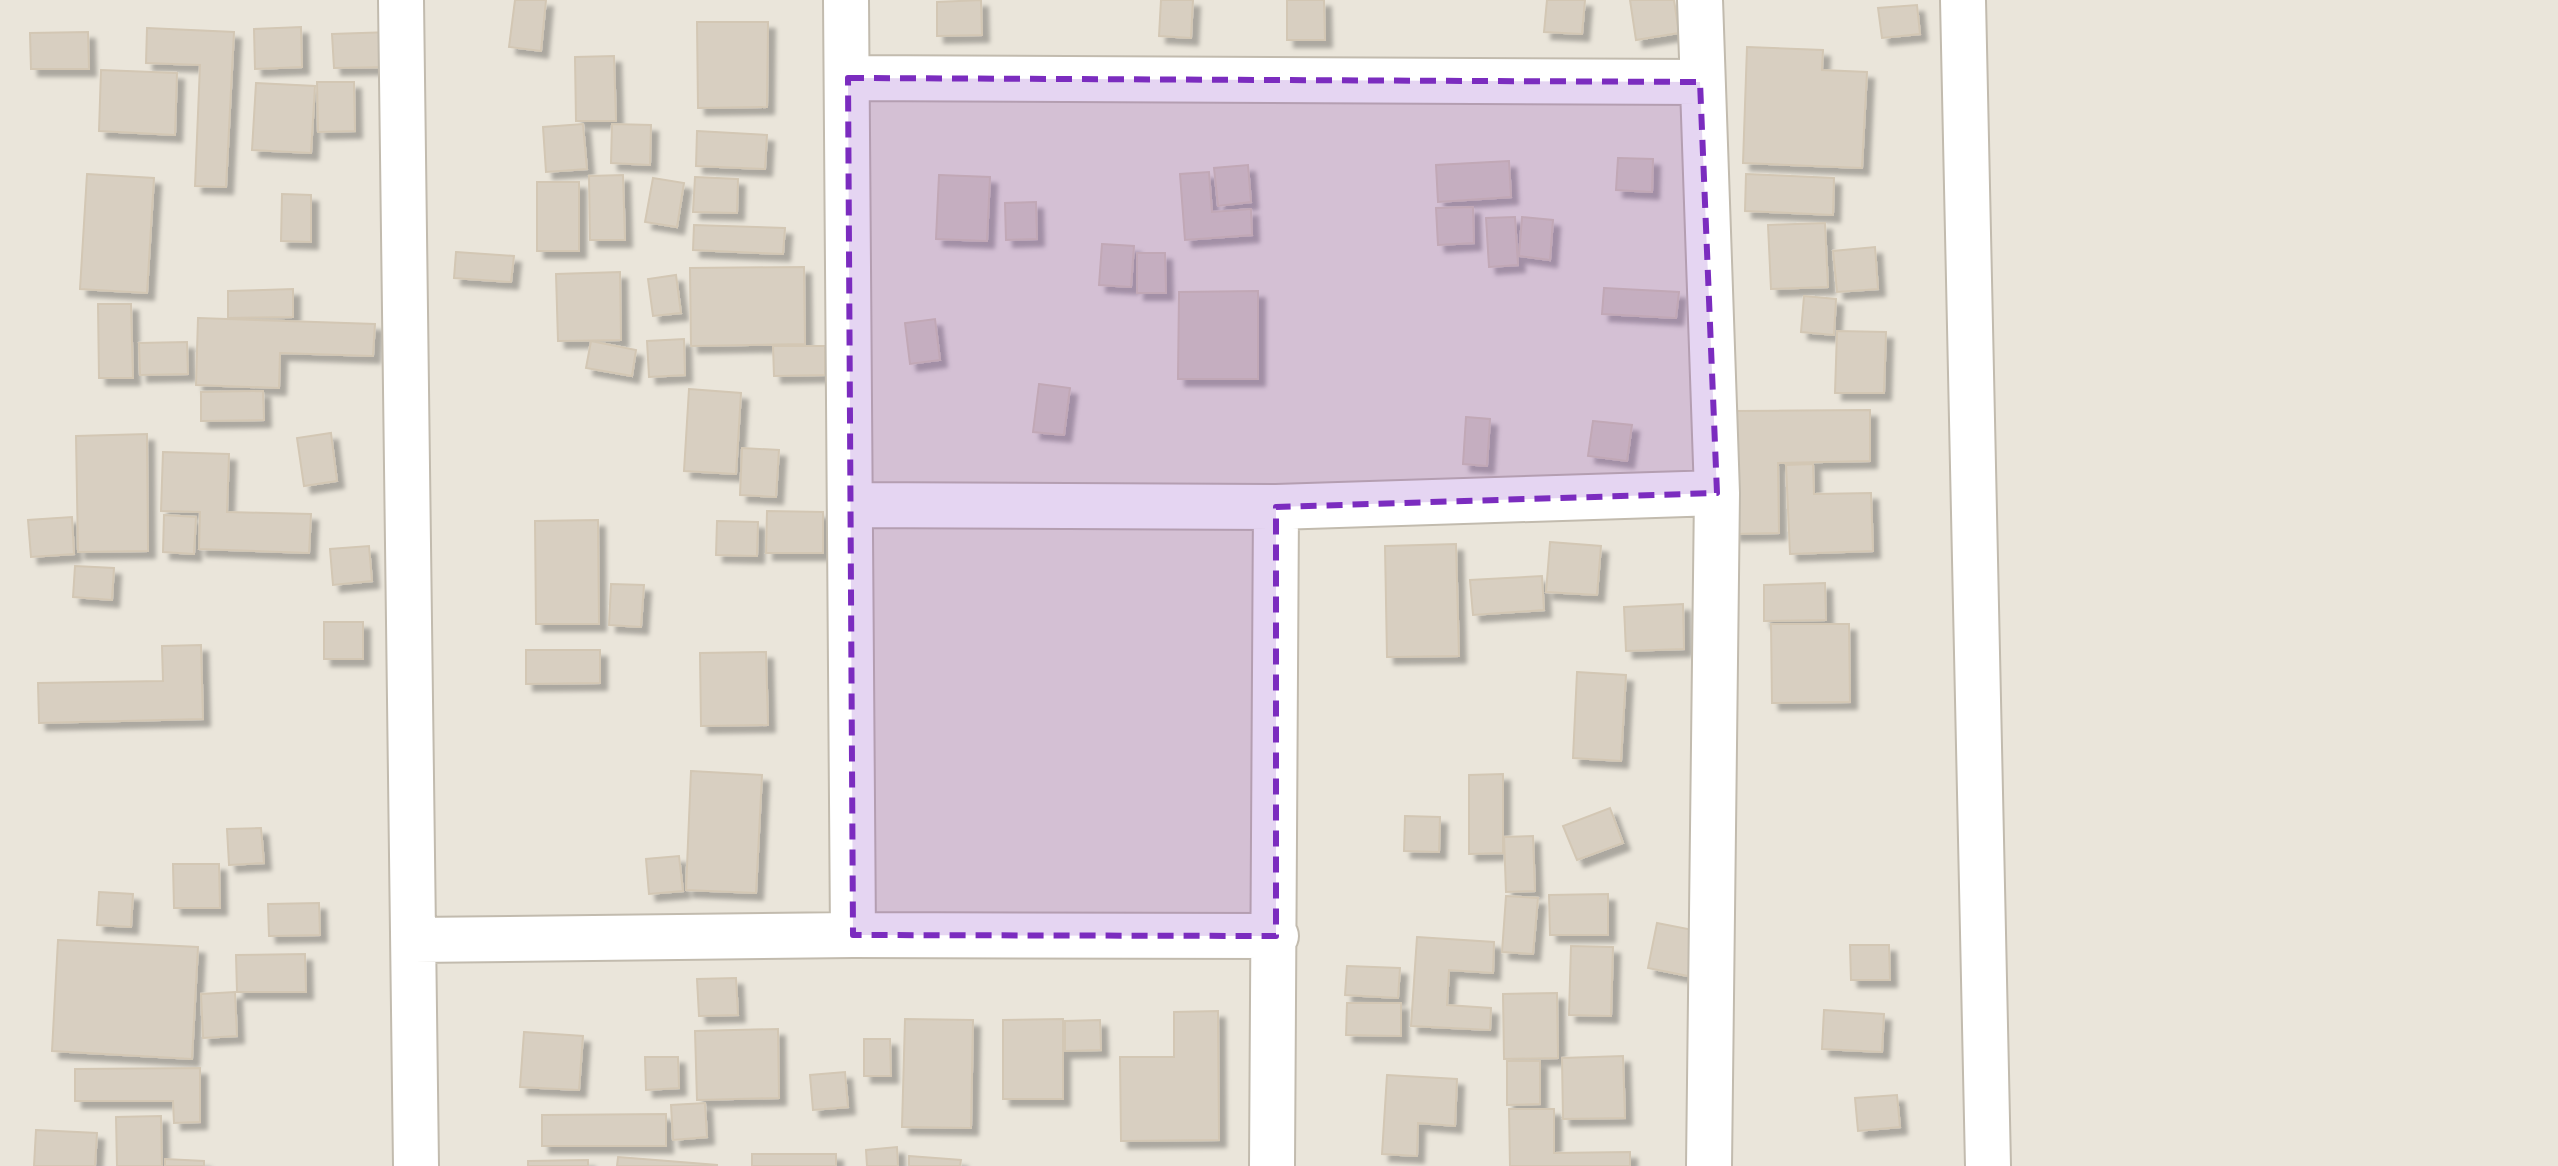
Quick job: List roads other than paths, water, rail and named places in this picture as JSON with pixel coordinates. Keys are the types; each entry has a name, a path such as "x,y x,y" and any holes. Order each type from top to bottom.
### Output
{"street":[{"path":"401,0 416,1166"},
{"path":"846,0 853,935"},
{"path":"1700,0 1700,82 1717,493 1709,1166"},
{"path":"1963,0 1988,1166"},
{"path":"848,78 1700,82"},
{"path":"851,505 1276,507 1717,493"},
{"path":"1272,1166 1276,936 1276,507"},
{"path":"414,940 853,935 1276,936"}]}
